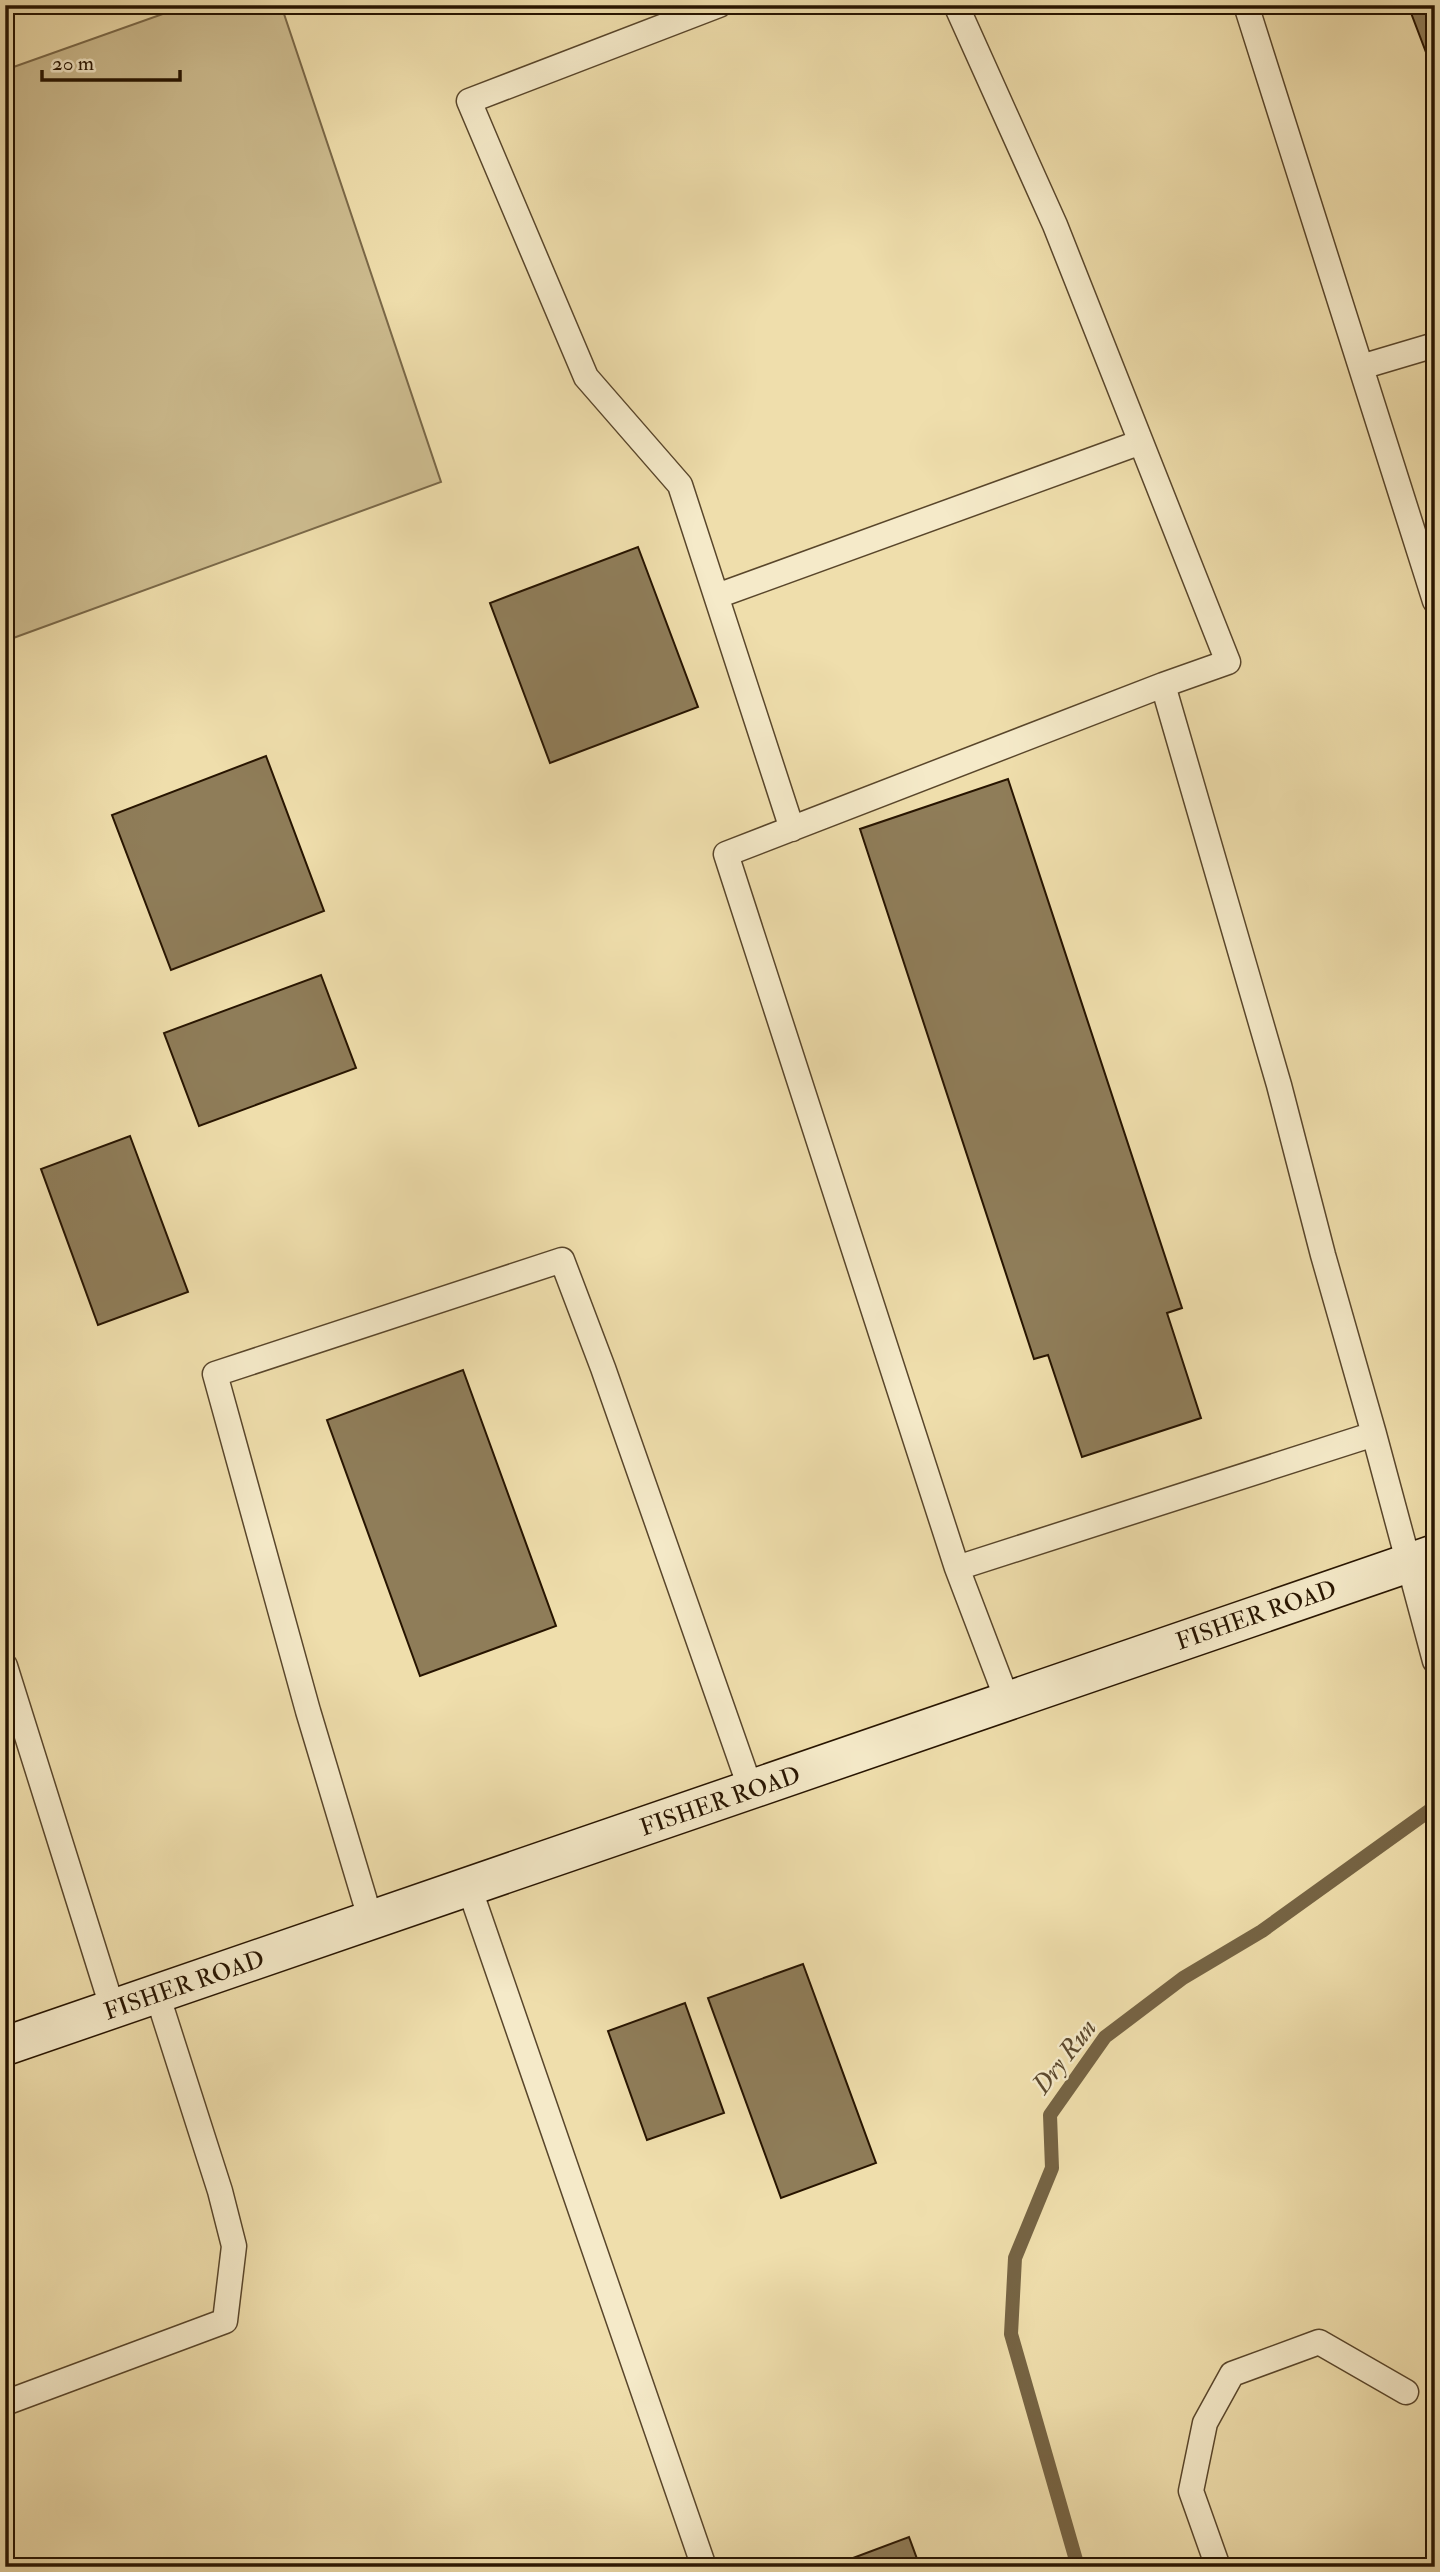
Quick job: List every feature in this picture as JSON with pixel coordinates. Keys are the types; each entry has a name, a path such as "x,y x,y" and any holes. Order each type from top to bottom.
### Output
{"main road":[{"name":"FISHER ROAD","path":"5,2046 1422,1557"}],"lane":[{"path":"719,5 469,102 586,377 680,485 792,829"},
{"path":"956,5 1055,225 1228,662 726,854 957,1568 1008,1702"},
{"path":"1246,5 1435,601"},
{"path":"1361,367 1435,345"},
{"path":"717,596 1141,442"},
{"path":"1163,685 1279,1085 1374,1434 1422,1557 1435,1661"},
{"path":"371,1921 308,1711 215,1374 562,1260 603,1368 751,1790"},
{"path":"957,1568 1374,1434"},
{"path":"5,1666 113,2010"},
{"path":"469,1887 704,2567"},
{"path":"5,2403 225,2321 234,2246 220,2191 157,1994"},
{"path":"1218,2567 1191,2491 1205,2423 1232,2374 1319,2342 1406,2392"}],"shaded area":[{"path":"188,5 281,5 441,482 5,641 5,70"}],"building":[{"path":"1408,5 1435,5 1435,76"},
{"path":"638,547 698,707 550,763 490,603"},
{"path":"266,756 324,911 171,970 112,815"},
{"path":"1008,779 1182,1308 1167,1313 1201,1418 1082,1457 1048,1355 1034,1359 860,829"},
{"path":"321,975 356,1068 199,1126 164,1033"},
{"path":"130,1136 188,1292 98,1325 41,1169"},
{"path":"463,1370 556,1626 420,1676 327,1420"},
{"path":"803,1964 876,2163 781,2198 708,1998"},
{"path":"685,2003 724,2113 647,2140 608,2031"},
{"path":"909,2537 920,2567 829,2567"}],"waterway":[{"name":"Dry Run","path":"1078,2567 1011,2334 1015,2258 1052,2168 1050,2115 1105,2037 1183,1978 1262,1931 1433,1808"}]}
